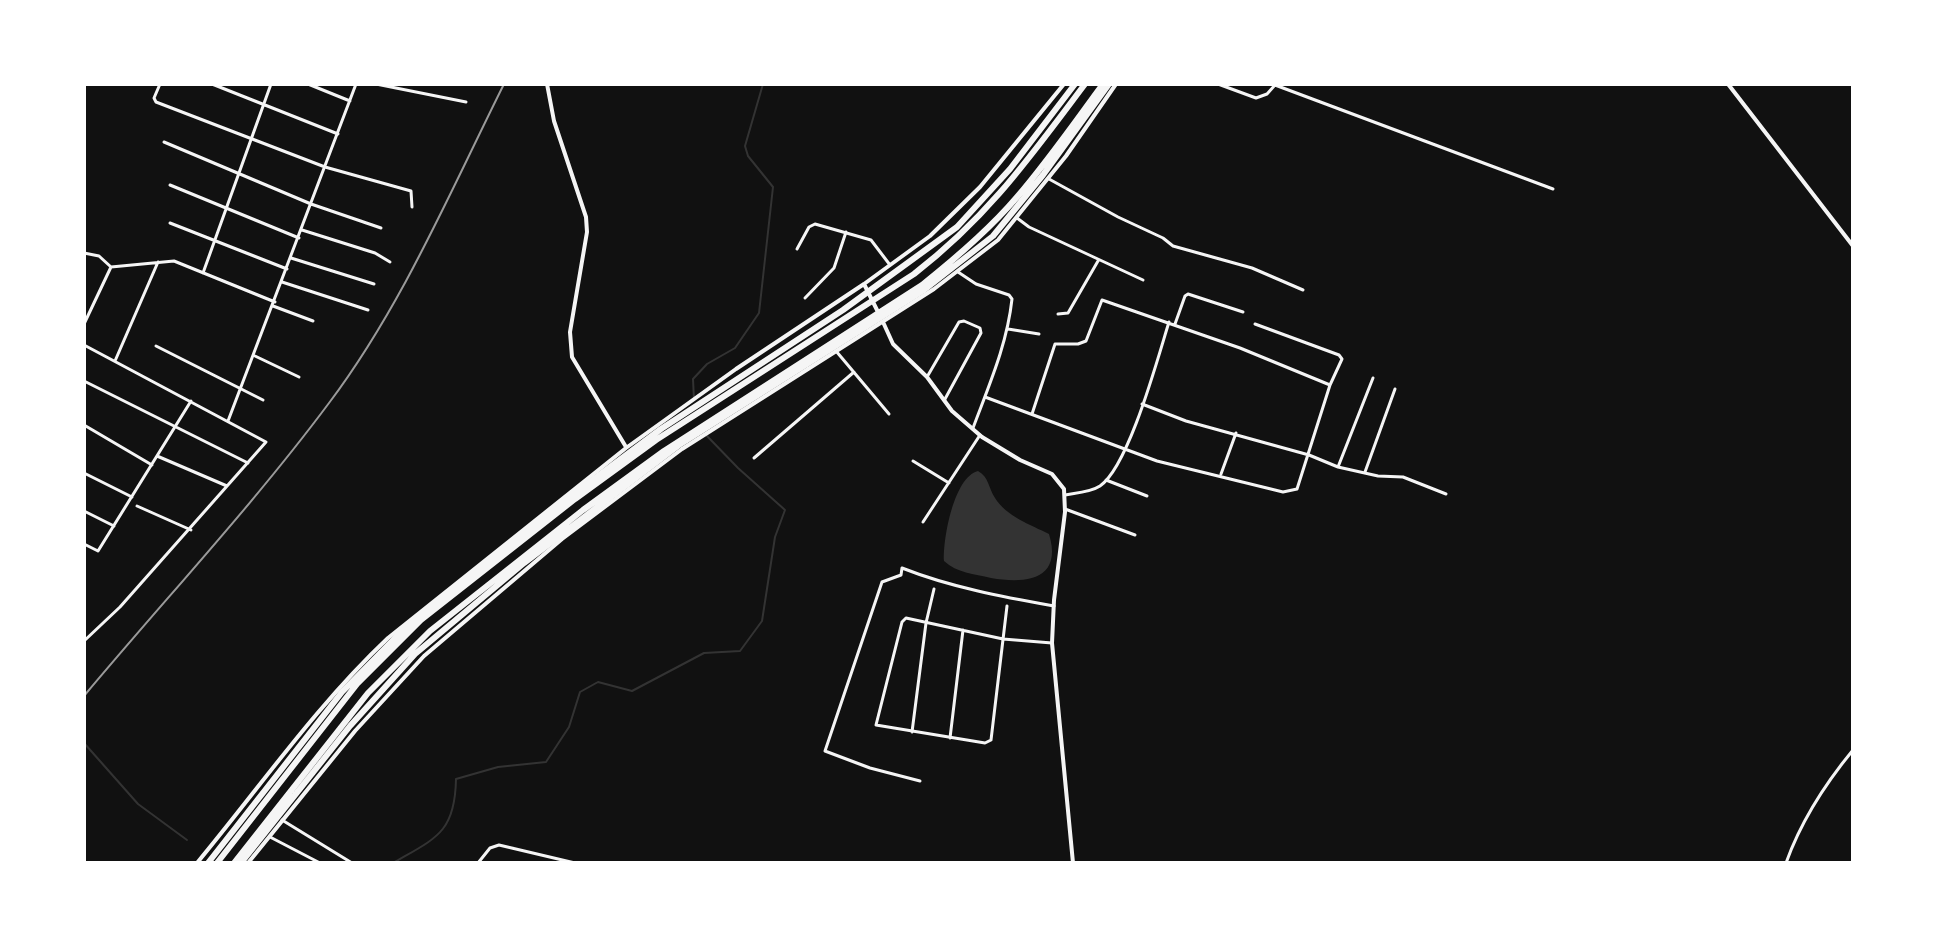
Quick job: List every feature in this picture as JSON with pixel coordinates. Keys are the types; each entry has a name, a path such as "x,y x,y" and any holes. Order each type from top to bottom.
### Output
{"highway":[{"path":"208,863 293,748 401,632 659,427 868,292 957,227 1010,169 1075,84"},
{"path":"217,863 344,700 402,638 546,521 645,447 936,257 1009,186 1085,84"},
{"path":"234,863 361,701 412,648 554,532 664,451 922,285 945,267 977,239 1019,194 1103,84"},
{"path":"241,863 350,726 403,667 524,563 681,447 882,319 993,236 1043,175 1109,84"},
{"path":"384,648 403,667"}],"street":[{"path":"160,84 154,98 156,102 325,167 411,191 412,207"},
{"path":"212,84 338,134"},
{"path":"203,273 271,84"},
{"path":"308,84 350,101"},
{"path":"228,421 356,84"},
{"path":"376,84 466,102"},
{"path":"197,863 360,664 388,638 628,450 572,357 570,332 587,232 586,217 554,121 547,84"},
{"path":"659,427 736,369 930,236 980,187 1064,84"},
{"path":"882,319 958,272 998,240 1049,179 1116,84"},
{"path":"1218,84 1256,98 1267,94 1275,85 1553,189"},
{"path":"1728,84 1853,246"},
{"path":"164,142 311,204 381,228"},
{"path":"1049,179 1173,246 1252,268 1303,290"},
{"path":"170,185 299,238"},
{"path":"1017,218 1098,261 1143,280"},
{"path":"170,223 287,269"},
{"path":"797,249 811,225 871,240 890,265"},
{"path":"302,230 375,253 390,262"},
{"path":"805,298 834,268 846,232"},
{"path":"84,253 99,256 111,267 174,261 313,321"},
{"path":"291,258 374,284"},
{"path":"1058,314 1068,313 1098,261"},
{"path":"115,361 158,262"},
{"path":"84,324 111,267"},
{"path":"958,272 976,284 1011,297 1008,329 1000,359 973,428"},
{"path":"282,282 368,310"},
{"path":"864,284 893,344 927,377 952,411 980,435 1020,460 1052,474 1064,489 1065,509 1052,643 1073,863"},
{"path":"1065,495 1097,488 1106,480 1124,450 1185,296 1188,294 1243,312"},
{"path":"1032,414 1054,345 1086,341 1102,300 1172,323 1330,385"},
{"path":"927,377 958,323 964,321 980,328 981,333 945,399"},
{"path":"985,397 1124,450 1290,492 1297,489 1330,385 1342,361 1341,356 1255,324"},
{"path":"1008,329 1039,334"},
{"path":"84,345 266,442 191,530 84,641"},
{"path":"156,346 263,400"},
{"path":"835,349 889,414"},
{"path":"255,356 299,377"},
{"path":"754,458 854,372"},
{"path":"1338,467 1373,378"},
{"path":"84,381 248,463"},
{"path":"1364,474 1395,389"},
{"path":"84,544 98,551 192,401"},
{"path":"1142,404 1186,421 1309,455 1338,467 1364,474 1403,477 1446,494"},
{"path":"84,425 152,465"},
{"path":"1220,476 1236,433"},
{"path":"923,522 980,435"},
{"path":"248,863 355,731 424,656 562,539 681,447"},
{"path":"157,456 228,487"},
{"path":"913,461 949,483"},
{"path":"84,473 132,497"},
{"path":"1106,480 1147,496"},
{"path":"137,506 191,530"},
{"path":"1065,509 1135,535"},
{"path":"84,511 114,526"},
{"path":"920,781 870,768 825,751 882,582 901,575 902,568 979,591 1054,606"},
{"path":"912,732 926,623 934,589"},
{"path":"1007,606 1003,639 991,740 985,743 877,726 875,722 902,622 910,618 1003,639 1052,643"},
{"path":"950,738 963,630"},
{"path":"1786,863 1824,788 1853,750"},
{"path":"282,820 344,861 352,863"},
{"path":"269,837 320,863"},
{"path":"478,863 490,848 499,845 575,863"}],"shaded area":[{"path":"978,471 1006,510 1049,534 1051,561 1038,576 1017,580 991,578 960,571 944,561 948,524 956,496 962,484"}],"waterway":[{"path":"694,400 693,379 707,364 735,348 759,313 773,187 748,156 745,146 763,84"},
{"path":"393,863 432,840 447,823 455,797 456,779 498,767 546,762 569,727 580,692 598,682 632,691 704,653 740,651 762,621 775,537 785,510 707,436"},
{"path":"84,743 138,804 187,840"}],"railway":[{"path":"84,696 270,478 355,366 424,248 504,84"}]}
